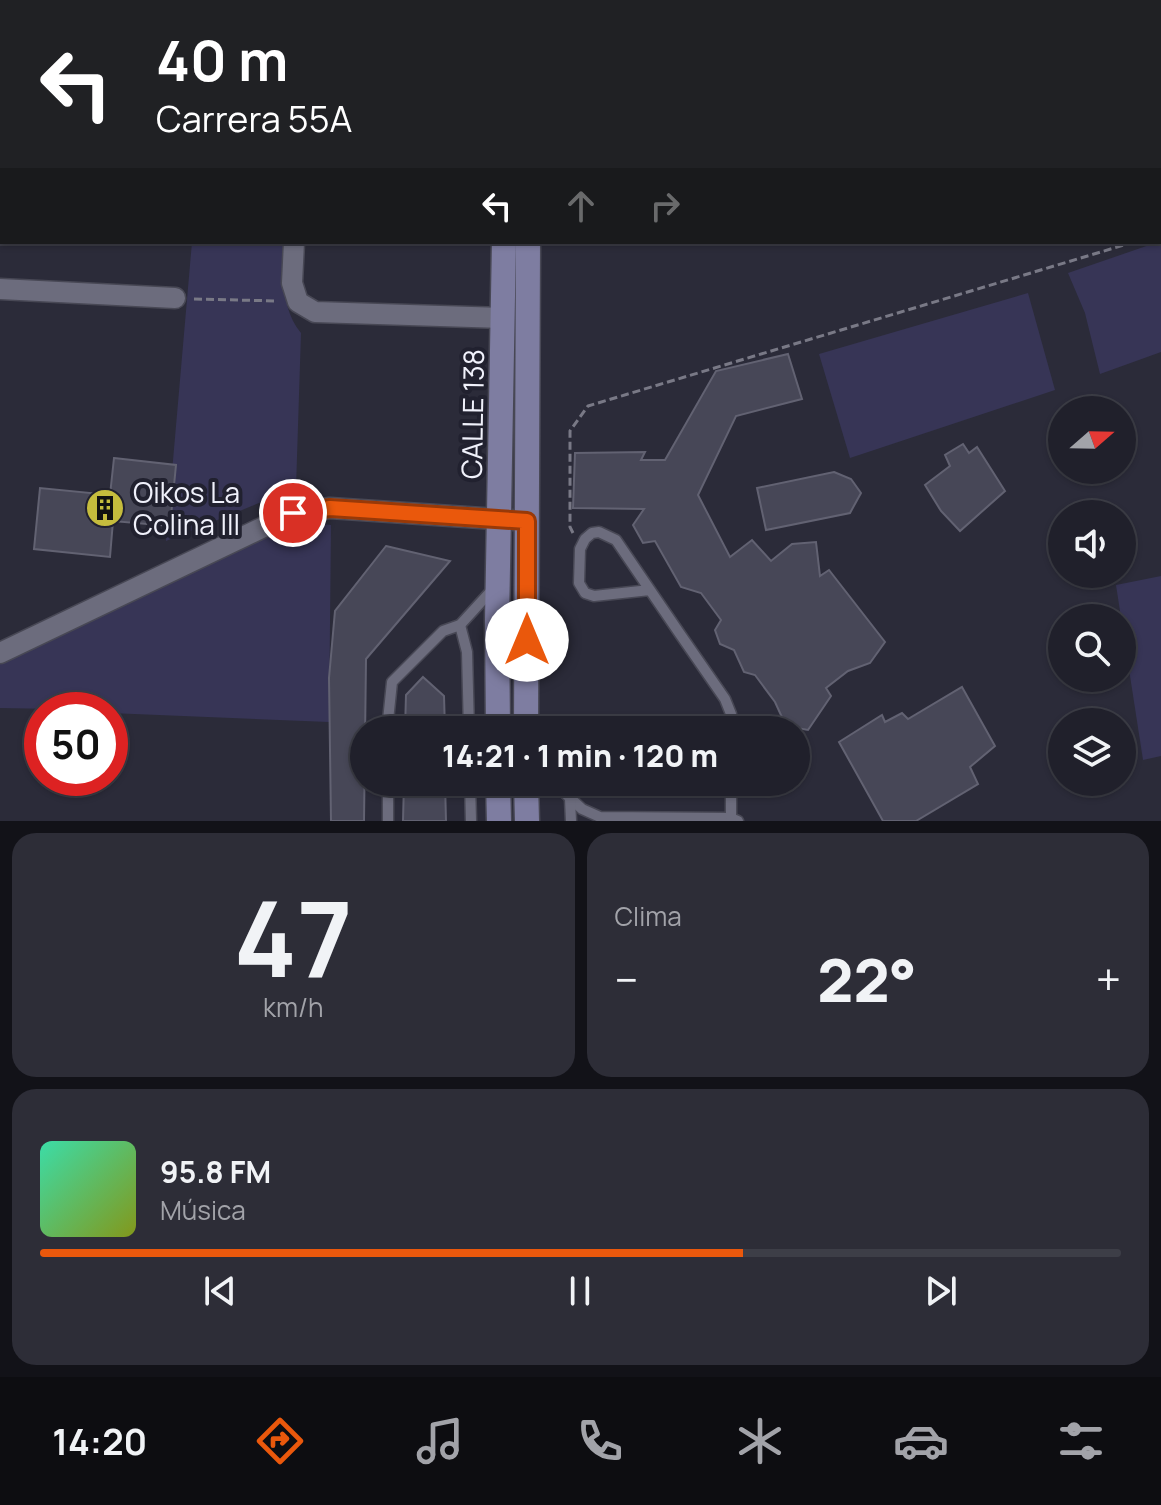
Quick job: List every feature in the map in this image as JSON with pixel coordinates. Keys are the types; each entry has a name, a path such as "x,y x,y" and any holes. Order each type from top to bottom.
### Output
{"main road":[{"name":"CALLE 138","path":"498,716 504,244"},
{"name":"CALLE 138","path":"526,716 528,244"},
{"path":"498,796 499,821"},
{"path":"526,796 527,821"}],"street":[{"path":"294,244 292,283 298,302 315,312 503,318"},
{"path":"0,289 175,298"},
{"path":"0,653 293,513 330,508 527,521"}],"lane":[{"path":"650,590 594,596 585,593 579,583 580,549 585,539 592,533 612,536 650,590 725,699 731,716"},
{"path":"388,716 392,682 443,631 460,625 498,584"},
{"path":"460,625 467,652 469,716"},
{"path":"388,796 388,821"},
{"path":"470,796 471,821"},
{"path":"567,796 582,809 600,817 734,819 732,796"},
{"path":"570,799 571,821"}],"path":[{"path":"580,549 570,527 570,431 588,406 1127,244"},
{"path":"175,298 298,302"}],"shaded area":[{"path":"192,244 286,244 286,301 301,333 296,488 166,541"},
{"path":"1152,244 1161,244 1161,352 1100,374 1085,313 1068,273"},
{"path":"1028,293 1055,390 850,458 819,354"},
{"path":"294,521 331,525 329,722 128,714 128,692 24,692 24,708 0,708 0,660"},
{"path":"1161,576 1161,756 1143,760 1133,692 1136,692 1136,604 1119,604 1116,588 1136,588 1136,581"}],"building":[{"path":"788,354 802,399 736,416 698,495 730,557 752,540 771,561 792,544 816,542 820,576 829,570 885,642 870,663 848,671 826,688 831,696 810,727 810,716 781,716 755,675 744,672 734,650 720,644 715,630 721,620 701,593 681,587 655,541 643,543 633,525 644,509 573,508 575,453 645,452 641,460 665,460 716,371"},
{"path":"963,444 969,453 977,447 1005,491 960,531 941,511 925,485 950,466 945,455"},
{"name":"Oikos La Colina III","path":"114,458 176,465 170,526 113,521 110,557 34,549 40,488 110,495"},
{"path":"834,472 851,479 861,493 850,513 766,530 757,488"},
{"path":"386,546 450,561 366,659 365,716 350,716 350,796 364,796 364,821 331,821 329,678 335,611"},
{"path":"423,677 444,696 445,716 405,716 406,695"},
{"path":"962,687 995,746 970,767 978,784 916,821 883,821 839,742 882,715 885,722 902,713 908,719"},
{"path":"404,796 445,796 446,821 403,821"}],"place":[{"name":"Oikos La Colina III","path":"105,508"}],"route":[{"path":"293,513 330,508 527,521 527,640"}]}
